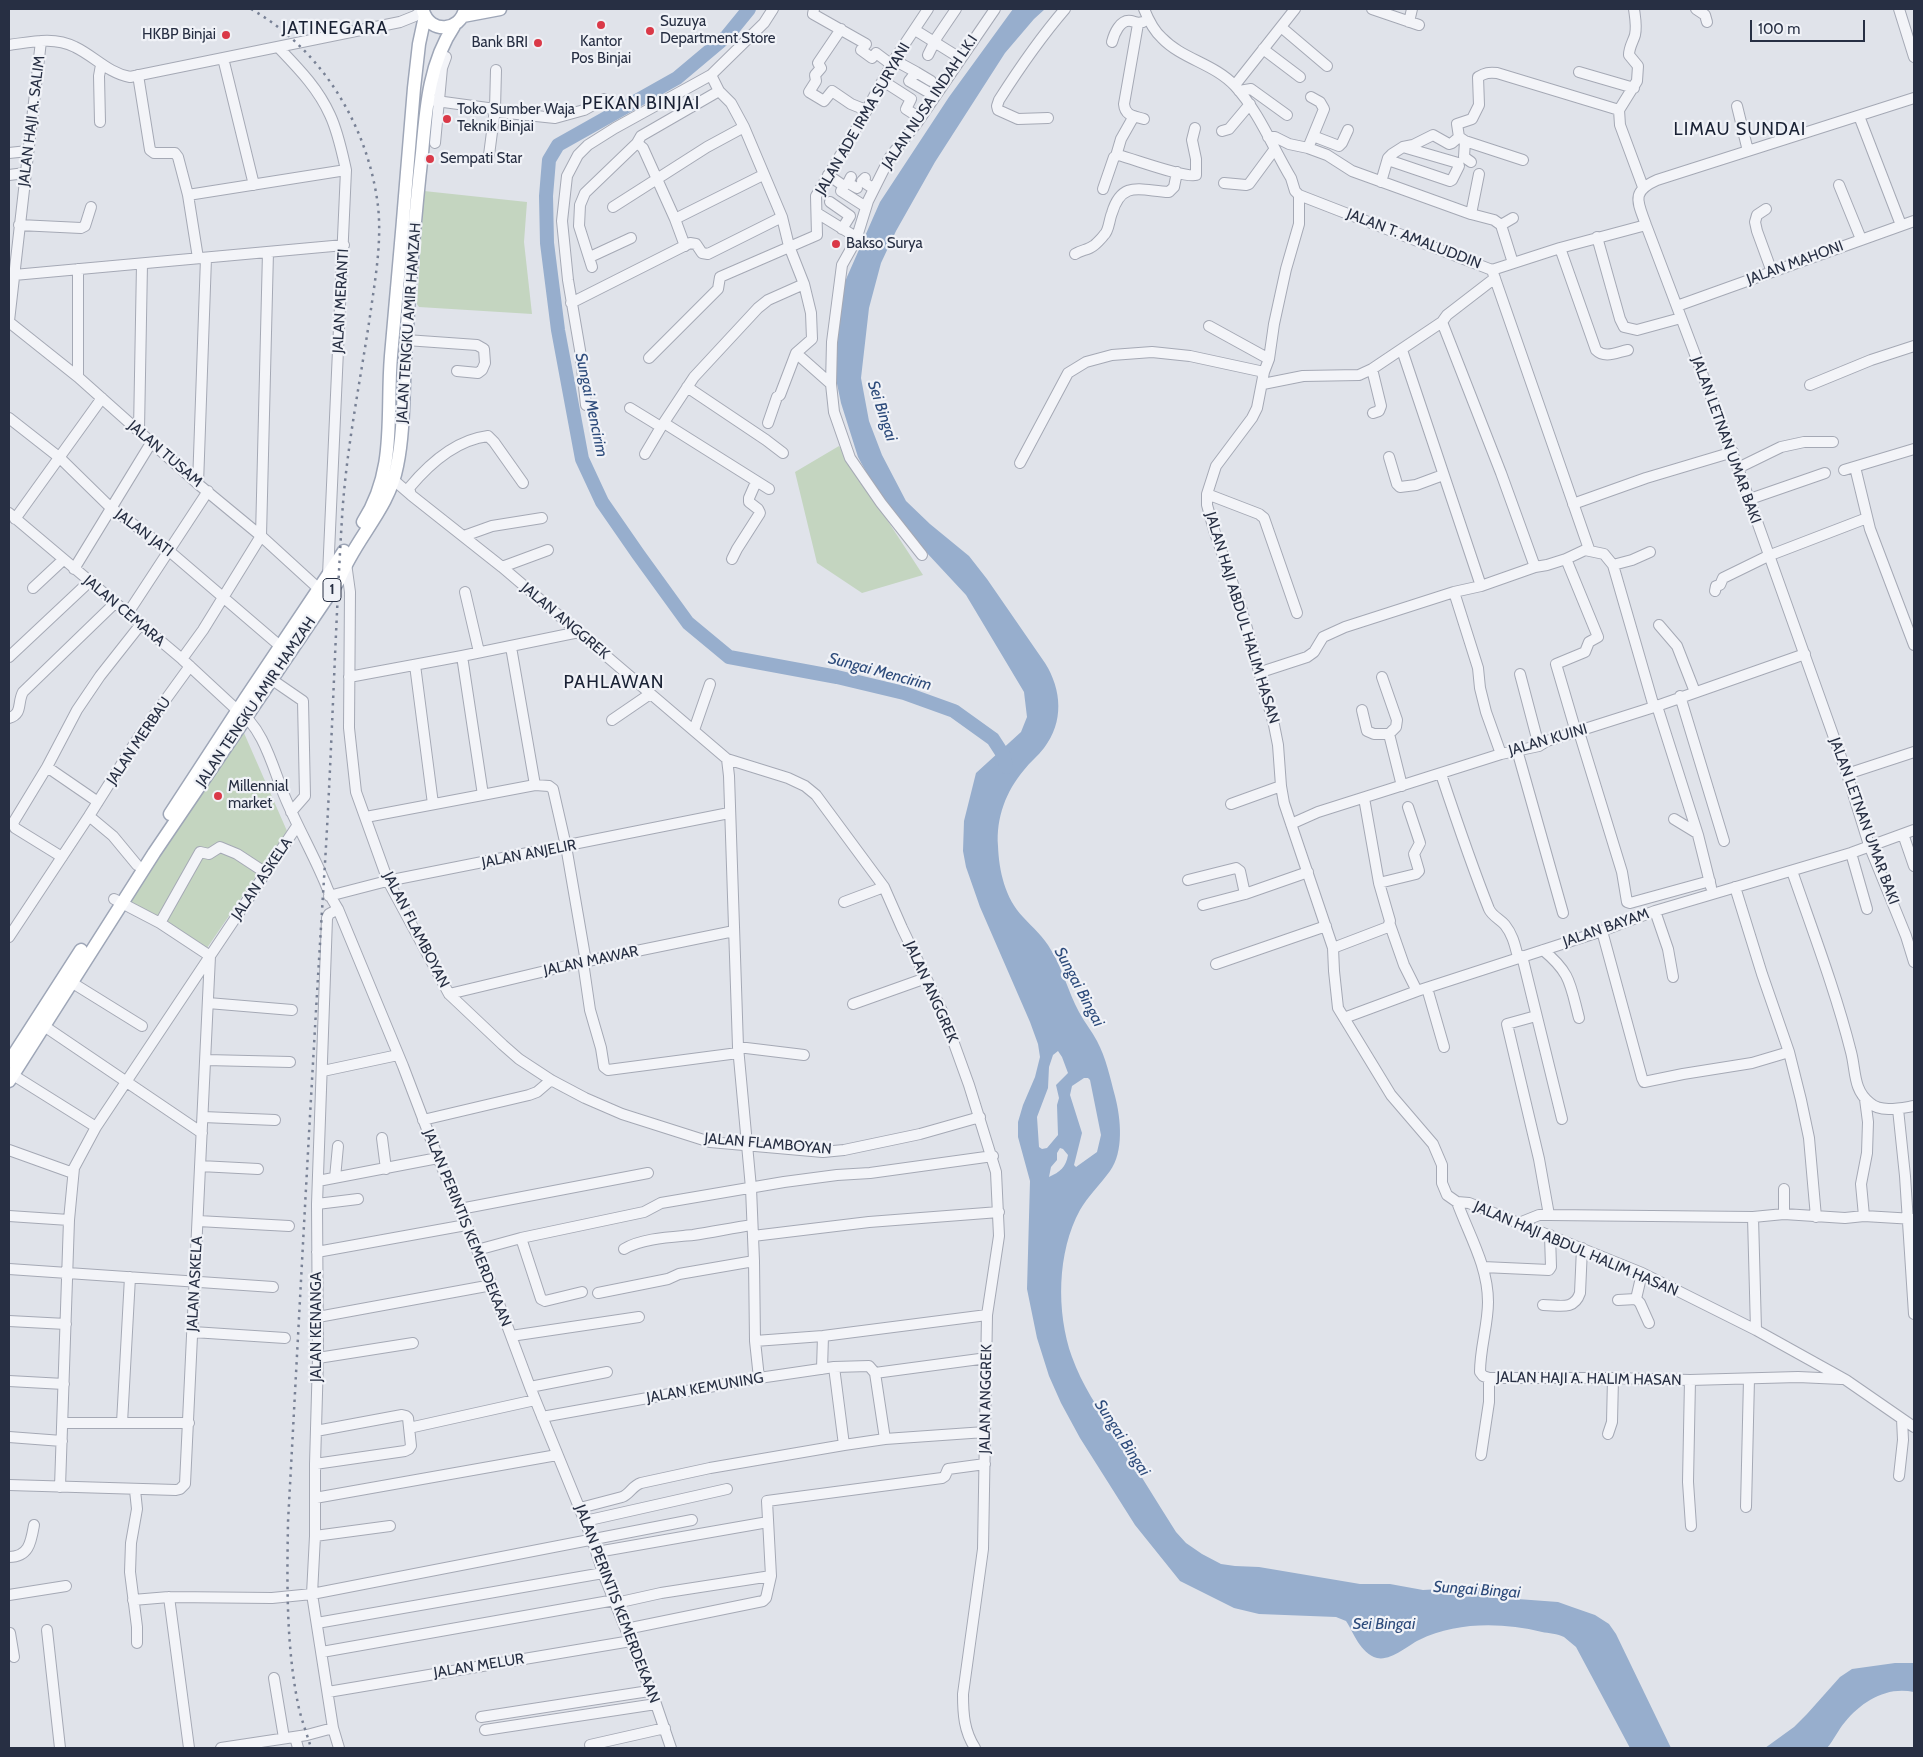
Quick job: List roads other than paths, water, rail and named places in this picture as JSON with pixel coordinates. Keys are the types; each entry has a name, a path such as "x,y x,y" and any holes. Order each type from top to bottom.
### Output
{"main road":[{"path":"464,12 500,9"},
{"path":"423,12 432,24 437,27 454,26"},
{"name":"JALAN TENGKU AMIR HAMZAH","path":"9,1062 242,713 280,646 366,517 390,476 391,360 410,134 423,12"},
{"name":"1","path":"454,26 464,12"},
{"name":"JALAN TENGKU AMIR HAMZAH","path":"11,1078 71,982 137,865 242,713 271,679 339,580 346,562 383,505 401,437 414,232 424,134 434,100 436,59 454,26"},
{"path":"410,134 424,134"}],"street":[{"path":"586,405 580,350 571,303 562,221 567,176 578,155 588,145 711,75 764,23 774,9"},
{"path":"814,9 813,14 841,28 866,44 861,50 872,58 876,53 931,81"},
{"name":"JALAN ADE IRMA SURYANI","path":"789,246 817,234 816,196 893,62 928,9"},
{"path":"928,55 934,42 956,9"},
{"name":"JALAN NUSA INDAH LK.I","path":"922,555 881,503 850,458 834,412 831,384 832,342 842,265 856,237 874,189 890,157 920,118 995,9"},
{"path":"1048,118 1018,119 998,110 997,106 1024,59 1065,9"},
{"name":"JALAN HAJI ABDUL HALIM HASAN","path":"1144,9 1144,22 1166,42 1211,68 1237,88 1250,104 1291,178 1298,195 1299,224 1286,269 1274,324 1269,359 1264,372 1257,408 1252,418 1216,466 1207,494 1207,505 1261,672 1278,745 1284,803 1333,948 1338,1008 1390,1095 1433,1144 1442,1164 1442,1183 1447,1195 1457,1202 1469,1203 1642,1273 1756,1330 1846,1380 1914,1427"},
{"path":"1287,116 1251,90 1237,88 1263,49 1295,9"},
{"path":"1372,9 1414,24 1412,9"},
{"path":"1634,9 1636,20 1635,36 1629,47 1629,55 1638,66 1637,81 1619,110 1620,125 1643,187 1657,180 1914,98"},
{"path":"1696,9 1705,15 1707,22"},
{"path":"1899,9 1914,57"},
{"path":"9,45 56,41 75,47 119,75 138,76 400,22 423,12"},
{"path":"1103,188 1121,139 1139,117 1124,111 1124,104 1144,22 1128,20 1124,22 1115,33 1112,42"},
{"path":"1281,27 1327,66"},
{"path":"841,28 818,63 821,68 816,75 816,81 810,92 824,101 832,91 851,104 866,110"},
{"path":"915,30 960,58"},
{"name":"JALAN HAJI A. SALIM","path":"9,322 14,275 13,235 19,224 42,41"},
{"name":"JALAN MERANTI","path":"278,47 306,77 330,115 346,170 328,575"},
{"path":"1263,49 1300,76"},
{"path":"435,143 434,100 446,57"},
{"path":"223,58 254,185"},
{"path":"100,122 99,76 102,65"},
{"path":"489,154 495,109 496,70"},
{"path":"916,72 909,81 935,96"},
{"path":"1471,162 1464,157 1462,139 1457,124 1472,119 1479,105 1478,77 1489,72 1619,110"},
{"path":"1579,72 1634,88"},
{"path":"711,75 719,91 730,103 744,128 782,217 789,246 804,284 811,313 812,338 796,353 780,396 777,397 773,406 768,423"},
{"path":"138,76 150,150 154,153 177,154 202,258 198,484"},
{"path":"883,81 911,99 906,109 920,118"},
{"path":"592,268 579,226 580,205 584,193 637,143 641,136 719,91"},
{"path":"1308,148 1324,109 1320,102 1311,97"},
{"path":"434,100 495,109 498,112 555,118 584,110 604,99"},
{"path":"1222,131 1229,129 1250,104"},
{"path":"1737,106 1748,151"},
{"path":"1859,116 1900,225"},
{"path":"613,207 707,147 744,128"},
{"path":"1116,156 1193,176 1196,175 1196,159 1192,140 1195,128"},
{"path":"1313,136 1339,146 1348,130"},
{"path":"1380,182 1392,154 1403,147 1413,145 1433,135 1449,144 1462,139 1523,160"},
{"path":"1268,137 1275,137 1289,144 1327,155 1352,172 1471,214 1494,220 1501,225 1513,264"},
{"path":"637,143 643,148 685,246"},
{"path":"1388,160 1450,181 1459,166 1458,163 1403,147"},
{"path":"1224,182 1249,184 1274,150"},
{"path":"9,153 28,151"},
{"path":"188,195 346,170"},
{"path":"1075,254 1094,246 1105,235 1115,203 1124,191 1152,189 1169,192 1173,189 1177,172"},
{"path":"9,175 26,173"},
{"path":"1471,214 1478,174"},
{"path":"675,219 763,175"},
{"path":"828,175 874,189"},
{"path":"854,184 841,192 866,207"},
{"path":"1839,185 1861,239"},
{"name":"JALAN LETNAN UMAR BAKI","path":"1643,187 1639,192 1638,199 1646,225 1750,499 1768,556 1805,654 1869,845 1910,935 1914,962"},
{"name":"JALAN T. AMALUDDIN","path":"1298,195 1493,274 1513,264 1560,248 1646,225"},
{"path":"830,202 852,218 842,229"},
{"path":"19,224 81,228 85,226 90,207"},
{"path":"1766,209 1757,215 1756,226 1772,272"},
{"path":"817,213 856,237"},
{"path":"571,303 694,242 702,253 708,254 782,217"},
{"path":"1501,225 1513,218"},
{"name":"JALAN MAHONI","path":"1677,306 1914,220"},
{"path":"1597,237 1620,319 1624,326 1637,330 1681,318"},
{"path":"590,257 631,238"},
{"path":"14,275 344,245"},
{"path":"649,358 718,289 720,276 789,246"},
{"path":"1560,248 1596,350 1602,355 1628,350"},
{"path":"182,659 203,630 261,536 268,252"},
{"path":"139,430 142,264"},
{"path":"78,269 78,377"},
{"path":"1263,384 1303,376 1358,375 1372,369 1442,322 1493,274 1589,549"},
{"path":"645,454 687,387 758,308 768,300 804,284"},
{"name":"JALAN TUSAM","path":"9,322 78,377 319,589"},
{"path":"1442,322 1501,473 1535,568"},
{"path":"1210,326 1269,359"},
{"path":"406,340 477,345 484,349 485,362 482,370 478,372 457,371"},
{"path":"1810,385 1871,360 1914,346"},
{"path":"1402,350 1443,475 1452,493 1481,586"},
{"path":"1020,463 1068,373 1086,362 1112,355 1152,352 1190,356 1264,372"},
{"path":"796,353 831,384"},
{"path":"1372,369 1381,406 1379,411 1373,414"},
{"path":"687,387 783,453"},
{"path":"12,516 60,458 102,398"},
{"path":"630,408 769,489"},
{"name":"JALAN JATI","path":"9,418 60,458 110,507 168,550 280,646"},
{"path":"411,496 409,488 425,469 445,453 480,437 488,436 523,483"},
{"path":"1738,468 1781,447 1804,442 1833,442"},
{"path":"74,569 110,507 151,443"},
{"path":"1844,470 1914,449"},
{"path":"1573,504 1646,478 1732,452"},
{"path":"1389,457 1397,484 1400,487 1416,485 1443,475"},
{"path":"1855,467 1867,518 1910,616 1914,645"},
{"path":"1750,499 1826,473"},
{"name":"JALAN ANGGREK","path":"390,476 411,496 502,567 727,760 788,778 805,786 816,795 884,887 943,1013 993,1156 999,1212 999,1236 987,1315 982,1549 963,1694 963,1716 968,1734 975,1748"},
{"path":"732,559 760,513 758,508 748,502 756,482"},
{"path":"128,613 208,491"},
{"path":"1207,494 1264,518 1297,613"},
{"name":"JALAN CEMARA","path":"12,516 116,602 242,713"},
{"path":"464,536 492,526 542,518"},
{"path":"1715,591 1716,586 1720,585 1723,578 1768,556 1867,518"},
{"path":"1261,672 1307,656 1314,652 1319,641 1329,634 1454,592 1481,586 1566,559 1589,549 1604,554 1613,565 1697,833 1712,895"},
{"path":"502,567 548,550"},
{"path":"1613,565 1632,560 1650,552"},
{"path":"1566,559 1598,638 1588,642 1585,652 1556,664 1622,872 1627,902 1630,903 1710,881"},
{"path":"33,588 63,560"},
{"name":"JALAN FLAMBOYAN","path":"346,562 350,592 349,728 356,792 388,881 449,994 503,1046 551,1080 585,1098 647,1122 710,1142 823,1152 844,1150 920,1134 980,1117"},
{"path":"9,657 90,581"},
{"path":"465,592 479,652"},
{"path":"1454,592 1478,668 1480,688 1486,712 1501,754"},
{"path":"9,718 18,713 20,698 23,692 116,602"},
{"path":"62,857 13,826 12,823 47,768 77,710 100,676 141,624"},
{"path":"1659,625 1677,646 1695,692"},
{"path":"349,676 415,665 579,632"},
{"path":"511,646 535,785"},
{"name":"JALAN KUINI","path":"1291,824 1318,812 1501,754 1539,746 1805,654"},
{"path":"462,656 483,795"},
{"path":"415,665 433,804"},
{"name":"JALAN MERBAU","path":"9,937 140,735 190,666"},
{"path":"1520,674 1539,746"},
{"path":"1362,710 1367,731 1374,734 1390,734 1396,727 1397,720 1382,677"},
{"path":"271,679 303,701 305,796 291,812"},
{"path":"694,730 710,684"},
{"path":"612,720 650,694"},
{"path":"1680,696 1724,842"},
{"name":"JALAN PERINTIS KEMERDEKAAN","path":"242,713 259,734 297,826 324,879 329,896 338,909 438,1158 492,1285 535,1400 580,1508 603,1573 649,1691 656,1704 671,1748"},
{"path":"1390,734 1402,786"},
{"path":"1516,750 1563,912"},
{"path":"1846,774 1914,752"},
{"path":"727,760 738,1050 748,1145 759,1378"},
{"path":"47,768 98,802"},
{"path":"1441,774 1466,850 1483,889 1490,911 1504,924 1512,936 1520,957 1562,1119"},
{"path":"366,817 535,785 549,786 553,789 566,846 590,1010 601,1048 604,1067 608,1070 738,1050 804,1055"},
{"path":"1231,804 1281,786"},
{"path":"1364,798 1379,883 1390,925 1404,965 1422,989 1444,1047"},
{"path":"1379,883 1416,874 1419,871 1414,853 1420,843 1408,808"},
{"name":"JALAN ANJELIR","path":"329,896 388,881 729,813"},
{"path":"89,816 113,836 137,865"},
{"path":"1674,819 1697,833"},
{"name":"JALAN ASKELA","path":"60,1487 69,1220 73,1173 76,1163 96,1127 297,826"},
{"name":"JALAN BAYAM","path":"1344,1018 1422,989 1602,931 1655,911 1850,853 1914,830"},
{"path":"1903,834 1914,866"},
{"path":"160,923 200,852 209,854 220,848 237,854 266,872"},
{"path":"1850,853 1867,909"},
{"path":"1188,880 1236,868 1240,871 1245,894"},
{"path":"1792,871 1816,939 1852,1053 1856,1087 1865,1099 1874,1106 1898,1109 1914,1106"},
{"path":"1203,905 1245,894 1308,872"},
{"path":"844,902 884,887"},
{"path":"1735,887 1789,1052 1810,1138 1816,1216"},
{"path":"118,901 160,923 210,956"},
{"name":"JALAN KENANGA","path":"338,909 328,914 327,918 317,1204 318,1358 315,1536 312,1594 333,1728 339,1748"},
{"path":"1655,911 1668,949 1672,977"},
{"path":"1333,948 1390,925"},
{"path":"1216,964 1326,926"},
{"name":"JALAN MAWAR","path":"449,994 584,962 734,931"},
{"path":"1602,931 1644,1082 1752,1063 1789,1052"},
{"path":"1543,950 1558,962 1565,972 1570,982 1579,1018"},
{"name":"JALAN ASKELA","path":"9,1485 135,1490 176,1490 184,1486 189,1423 210,956"},
{"path":"853,1004 926,978"},
{"path":"71,982 142,1026"},
{"path":"208,1003 292,1010"},
{"path":"1536,1016 1508,1024 1539,1159 1549,1215"},
{"path":"44,1026 202,1133"},
{"path":"323,1071 398,1055"},
{"path":"206,1060 290,1062"},
{"path":"11,1078 96,1127"},
{"path":"423,1120 529,1095 537,1092 551,1080"},
{"path":"1864,1216 1861,1184 1867,1153 1868,1122 1865,1099"},
{"path":"1898,1109 1911,1219 1914,1314"},
{"path":"203,1117 275,1120"},
{"path":"382,1138 386,1169"},
{"path":"335,1178 338,1146"},
{"path":"9,1150 73,1173"},
{"path":"477,1250 521,1238 644,1212 661,1203 828,1176 870,1173 993,1156"},
{"path":"318,1181 438,1158"},
{"path":"200,1166 258,1168"},
{"path":"460,1209 648,1173"},
{"path":"1784,1189 1784,1214"},
{"path":"317,1204 358,1199"},
{"name":"JALAN HAJI A. HALIM HASAN","path":"1457,1202 1483,1267 1488,1302 1480,1372 1483,1376 1489,1378 1690,1380 1806,1377 1846,1380"},
{"path":"753,1236 904,1218 999,1212"},
{"path":"1519,1223 1539,1215 1753,1217 1784,1214 1845,1218 1864,1216 1911,1219"},
{"path":"9,1216 69,1220"},
{"path":"1753,1217 1756,1330"},
{"path":"198,1221 289,1226"},
{"path":"317,1252 466,1225"},
{"path":"624,1249 637,1243 665,1237 700,1234 752,1225"},
{"path":"1483,1267 1549,1270 1551,1267 1550,1235"},
{"path":"521,1238 541,1299 545,1301 582,1292"},
{"path":"1543,1305 1568,1306 1574,1304 1578,1299 1580,1293 1582,1248"},
{"path":"598,1293 668,1279 679,1274 754,1261"},
{"path":"9,1269 273,1287"},
{"path":"1636,1299 1642,1273"},
{"path":"122,1423 130,1277"},
{"path":"318,1318 492,1285"},
{"path":"1618,1300 1636,1299 1640,1303 1649,1323"},
{"path":"756,1341 823,1336 987,1315"},
{"path":"511,1336 639,1317"},
{"path":"9,1321 66,1324"},
{"path":"193,1332 284,1338"},
{"path":"822,1369 823,1336"},
{"path":"318,1358 412,1343"},
{"name":"JALAN KEMUNING","path":"542,1417 759,1378 834,1367 872,1370 987,1358"},
{"path":"834,1367 844,1445"},
{"path":"872,1370 885,1439"},
{"path":"530,1387 607,1372"},
{"path":"1481,1455 1489,1402 1489,1378"},
{"path":"1608,1434 1612,1422 1614,1378"},
{"path":"1746,1507 1749,1379"},
{"path":"1690,1380 1688,1482 1691,1526"},
{"path":"9,1381 64,1384"},
{"path":"410,1428 535,1400"},
{"path":"315,1464 409,1449 411,1446 408,1418 402,1415 316,1431"},
{"path":"1898,1476 1902,1419"},
{"path":"62,1423 189,1423"},
{"path":"580,1508 622,1497 635,1485 710,1468 885,1439 985,1432"},
{"path":"9,1437 62,1441"},
{"path":"315,1498 557,1455"},
{"path":"626,1629 763,1601 766,1598 771,1576 767,1501 943,1478 948,1469 985,1464"},
{"path":"135,1490 137,1509 131,1543 130,1572 137,1627 137,1643"},
{"path":"585,1521 727,1490"},
{"path":"133,1600 169,1597 272,1598 312,1594 692,1520"},
{"path":"597,1552 768,1522"},
{"path":"9,1557 26,1552 31,1544 34,1525"},
{"path":"315,1536 390,1526"},
{"path":"317,1623 603,1573"},
{"path":"322,1652 771,1576"},
{"path":"9,1595 66,1586"},
{"path":"169,1597 189,1748"},
{"path":"47,1630 60,1748"},
{"path":"10,1639 14,1657"},
{"name":"JALAN MELUR","path":"328,1692 631,1641"},
{"path":"274,1678 284,1738"},
{"path":"481,1716 649,1691"},
{"path":"485,1730 656,1704"},
{"path":"220,1748 333,1728"},
{"path":"590,1745 665,1728"},
{"path":"295,1736 298,1748"}],"water":[{"name":"Sei Bingai","path":"1013,9 1045,9 1005,53 935,162 896,231 881,263 869,308 861,378 869,421 882,455 906,501 930,524 969,556 1045,663 1055,684 1058,717 1055,728 1042,751 1026,767 1007,796 999,825 998,846 1000,865 1007,893 1017,910 1042,937 1055,957 1079,1012 1100,1047 1119,1115 1120,1135 1118,1154 1110,1171 1080,1210 1072,1227 1063,1263 1061,1302 1063,1321 1076,1367 1085,1387 1176,1532 1186,1543 1202,1554 1221,1564 1259,1567 1360,1584 1390,1584 1423,1590 1476,1587 1504,1598 1558,1602 1595,1615 1609,1624 1616,1634 1671,1748 1630,1748 1576,1647 1562,1636 1511,1626 1479,1625 1433,1634 1393,1655 1377,1658 1366,1652 1346,1621 1336,1617 1259,1614 1234,1608 1180,1581 1135,1525 1080,1438 1049,1376 1037,1338 1027,1289 1030,1181 1018,1137 1018,1122 1035,1077 1040,1057 1038,1044 980,907 966,867 963,851 964,821 976,773 1021,732 1027,717 1024,692 966,595 913,538 871,481 858,457 841,403 836,379 836,350 843,286 880,202 949,97","holes":["1058,1051 1068,1073 1056,1085 1059,1098 1057,1105 1058,1135 1047,1148 1042,1149 1039,1147 1037,1117 1048,1088 1049,1067 1053,1055","1084,1078 1090,1080 1101,1135 1097,1152 1076,1167 1074,1165 1082,1133 1070,1095 1072,1086","1060,1148 1063,1149 1068,1155 1066,1163 1062,1169 1049,1177 1051,1167 1057,1160 1057,1153"]},
{"path":"1895,1663 1914,1663 1914,1692 1894,1691 1885,1693 1867,1702 1845,1722 1827,1748 1765,1748 1794,1727 1840,1677 1852,1669"}],"waterway":[{"name":"Sungai Mencirim","path":"749,9 727,36 677,78 558,145 549,160 546,196 547,243 558,330 582,459 602,502 688,623 729,657 837,677 904,693 954,711 993,739 1004,756 1006,767"}],"railway":[{"path":"251,9 299,45 337,92 352,119 364,147 373,176 379,220 379,248 376,275 350,442 342,518 288,1522 291,1659 298,1704 311,1748"}],"place":[{"name":"Kantor Pos Binjai","path":"601,25"},
{"name":"Suzuya Department Store","path":"650,31"},
{"name":"HKBP Binjai","path":"226,35"},
{"name":"Bank BRI","path":"538,43"},
{"name":"Toko Sumber Waja Teknik Binjai","path":"447,119"},
{"name":"Sempati Star","path":"430,159"},
{"name":"Bakso Surya","path":"836,244"},
{"name":"Millennial market","path":"218,796"}],"district":[{"name":"JATINEGARA","path":"335,29"},
{"name":"PEKAN BINJAI","path":"641,104"},
{"name":"LIMAU SUNDAI","path":"1740,130"},
{"name":"PAHLAWAN","path":"614,683"}],"water label":[{"name":"Sungai Bingai","path":"1079,987"},
{"name":"Sungai Bingai","path":"1122,1438"},
{"name":"Sungai Bingai","path":"1477,1590"}]}
